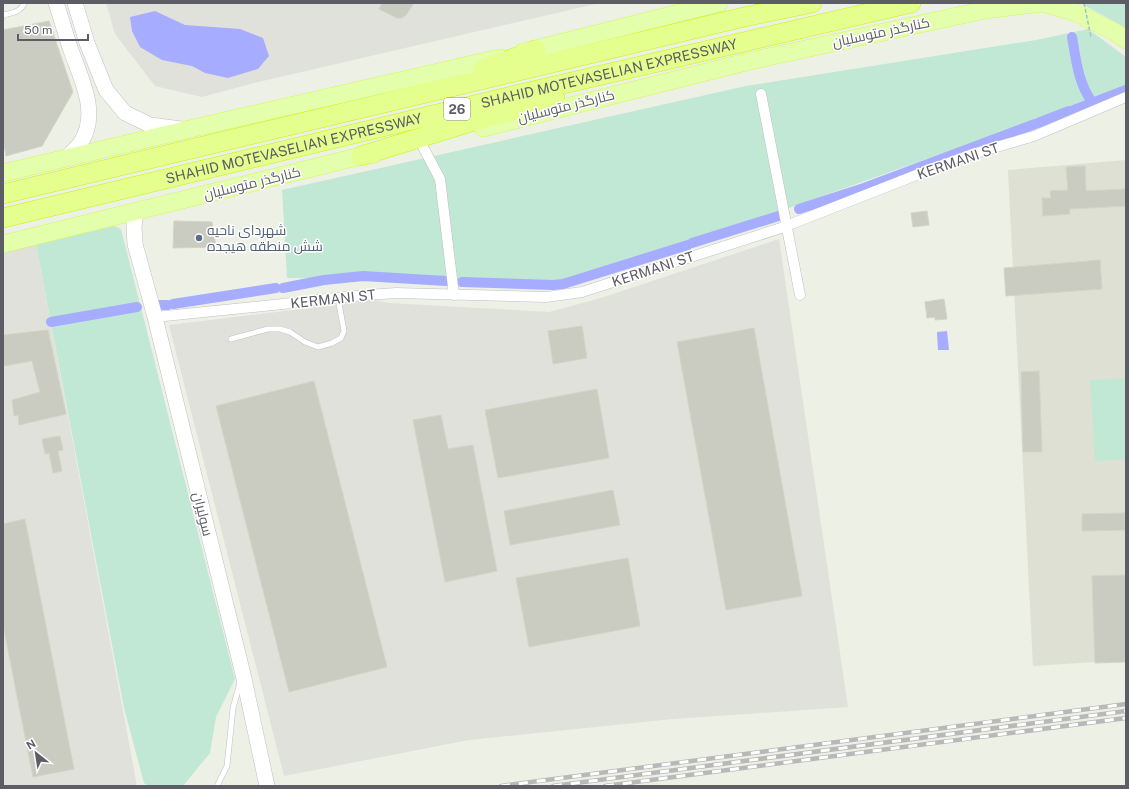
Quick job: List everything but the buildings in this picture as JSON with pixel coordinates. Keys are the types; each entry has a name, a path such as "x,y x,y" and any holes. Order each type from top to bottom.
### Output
{"highway":[{"name":"SHAHID MOTEVASELIAN EXPRESSWAY","path":"3,194 744,17 812,3"},
{"name":"SHAHID MOTEVASELIAN EXPRESSWAY","path":"3,218 508,97 911,3"},
{"path":"409,98 536,50"},
{"path":"361,156 474,121 600,85 653,63"}],"main road":[{"path":"56,3 70,48 87,93 89,110 88,125 81,142 66,158"},
{"path":"75,3 87,43 106,90 125,113 150,125 185,130"},
{"path":"3,173 536,50 719,3"},
{"name":"کنارگذر متوسلیان","path":"3,244 361,156 422,147 500,123 735,65 985,10 1043,3 1074,12 1115,32 1126,40"},
{"path":"70,48 87,43"},
{"path":"134,244 136,211"},
{"path":"110,217 120,222 134,244"},
{"name":"سولیران","path":"134,244 155,317 243,674 267,786"}],"street":[{"path":"761,94 800,296"},
{"name":"KERMANI ST","path":"155,317 396,293 546,297 570,294 664,266 787,226 973,154 1034,136 1126,97"},
{"path":"422,147 440,179 454,295"}],"lane":[{"path":"3,15 12,13 22,8 24,3"},
{"path":"231,339 268,330 280,329 290,332 305,342 318,347 332,343 341,338 344,331 338,298"},
{"path":"217,786 227,766 233,708 243,674"}],"path":[{"path":"1084,3 1091,37"}],"shaded area":[{"path":"106,3 600,3 254,83 202,97 155,86 115,34"},
{"path":"1126,160 1126,660 1033,666 1008,170"},
{"path":"779,239 848,707 673,719 469,740 284,776 169,325 375,300 388,303 549,312 601,298"},
{"path":"36,244 137,786 3,786 3,252"}],"green space":[{"path":"1080,3 1126,3 1126,28"},
{"path":"1088,29 1126,57 1126,88 786,209 561,282 287,278 282,190 746,86 1036,40"},
{"path":"114,226 121,229 235,679 216,717 210,753 183,786 148,786 144,783 124,708 36,244"},
{"path":"1126,378 1126,459 1095,461 1090,380"}],"water":[{"path":"155,11 185,25 240,29 263,38 269,56 258,69 228,78 205,73 192,66 162,60 140,47 132,31 130,17"},
{"path":"947,331 949,350 938,350 937,332"}],"waterway":[{"path":"1072,37 1076,62 1081,79 1087,95 1092,102"},
{"path":"1074,110 1126,90"},
{"path":"1038,123 1069,111"},
{"path":"799,209 864,188 1035,124"},
{"path":"692,243 785,214"},
{"path":"462,282 563,284 688,245"},
{"path":"283,288 324,280 363,276 446,281"},
{"path":"173,304 276,288"},
{"path":"159,305 168,305"},
{"path":"51,322 137,307"}],"railway":[{"path":"501,786 1126,704"},
{"path":"553,786 1126,711"},
{"path":"605,786 1126,718"}],"place":[{"name":"شهردای ناحیه شش منطقه هیجده","path":"199,238"}]}
